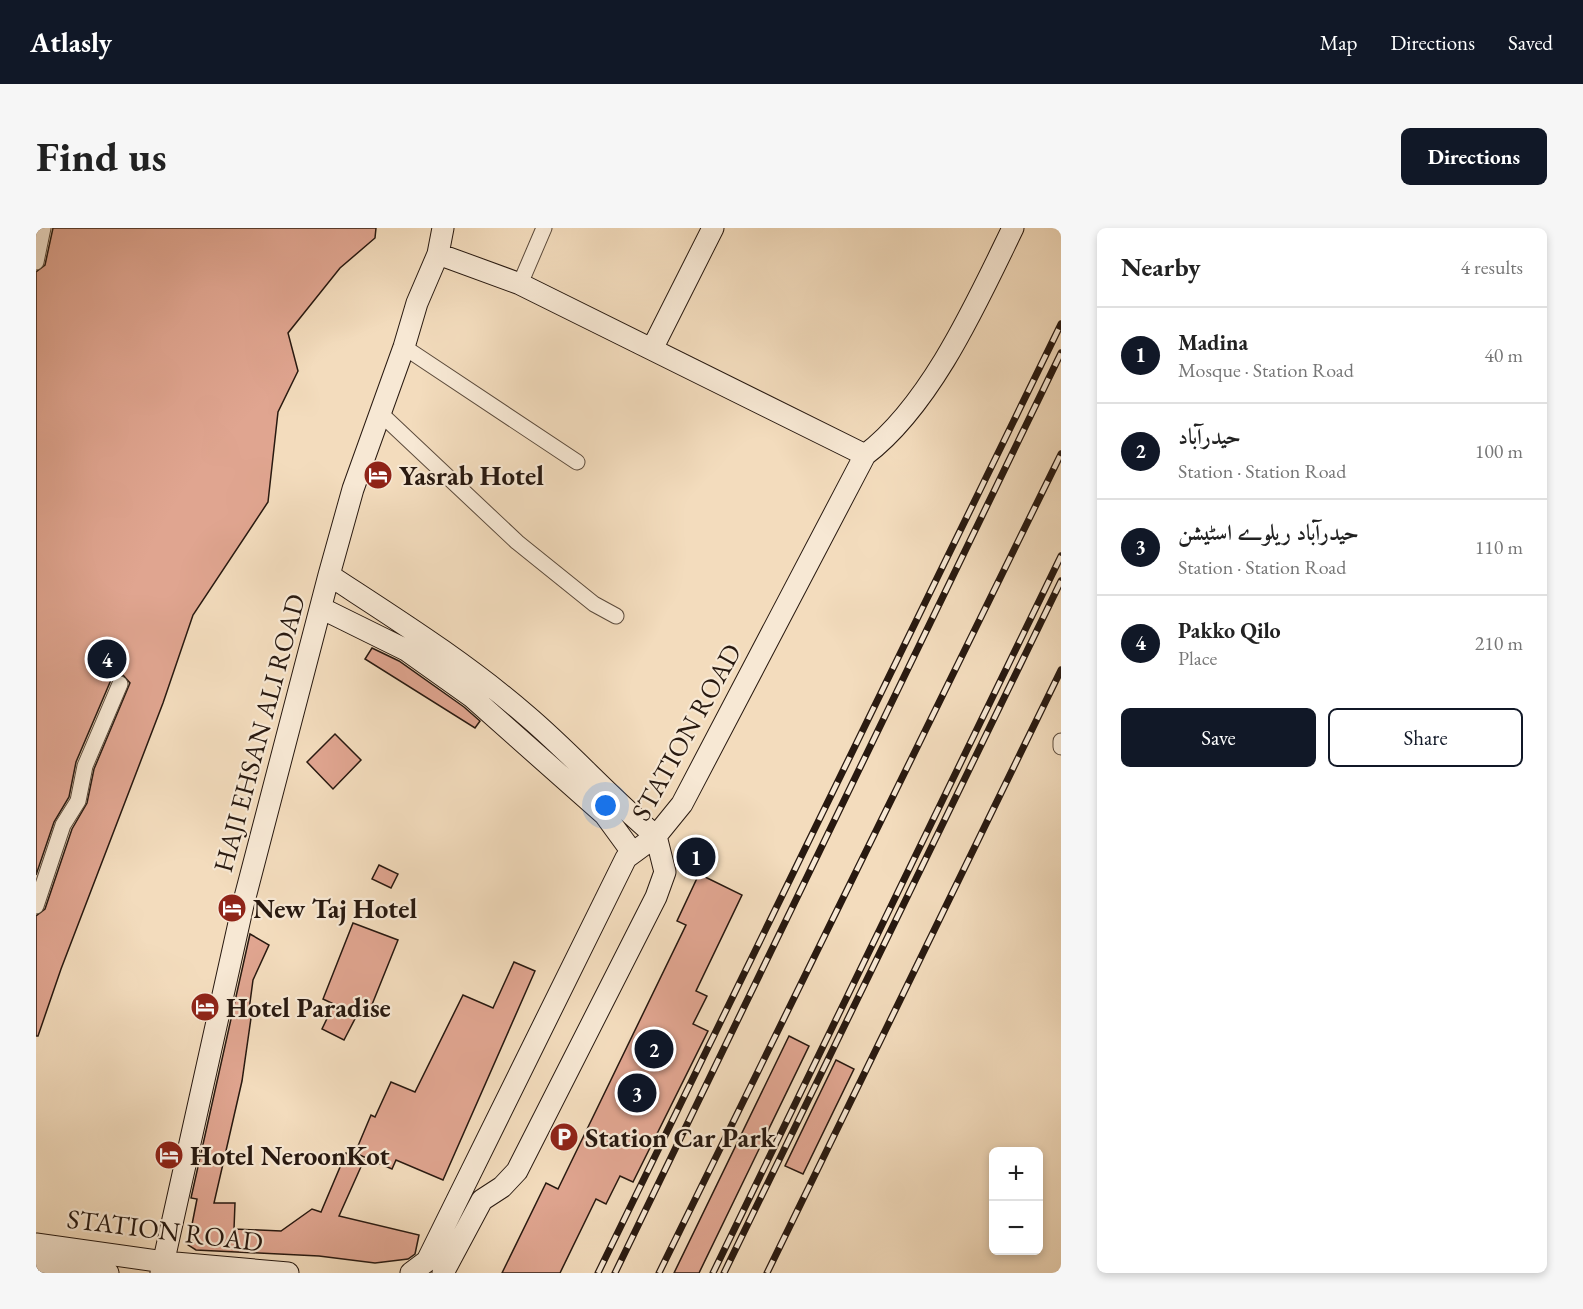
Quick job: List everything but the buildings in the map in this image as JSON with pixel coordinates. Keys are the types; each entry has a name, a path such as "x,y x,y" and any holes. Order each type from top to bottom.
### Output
{"street":[{"path":"36,262 43,228"},
{"name":"HAJI EHSAN ALI ROAD","path":"162,1267 243,905 329,575 353,489 404,347 417,303 438,254 443,228"},
{"path":"520,284 543,228"},
{"path":"652,349 713,228"},
{"name":"STATION ROAD","path":"443,1273 482,1200 502,1187 517,1171 656,897 665,872 656,836 682,804 865,455 886,439 937,371 981,293 1013,228"},
{"path":"438,254 520,284 865,455"},
{"path":"404,347 577,462"},
{"path":"380,413 517,542 594,604 616,616"},
{"path":"321,608 406,650 472,697 605,815 632,852 656,836 622,808 589,772 525,714 421,635 329,575"},
{"path":"36,906 63,825 78,801 85,766 120,684"},
{"path":"1061,741 1061,747"},
{"name":"STATION ROAD","path":"415,1272 427,1261 621,869 632,852"},
{"name":"STATION ROAD","path":"37,1258 288,1273"},
{"name":"STATION ROAD","path":"37,1258 108,1273"}],"railway":[{"path":"598,1273 1061,324"},
{"path":"615,1273 1061,353"},
{"path":"659,1273 1061,454"},
{"path":"713,1273 1061,556"},
{"path":"724,1273 1061,581"},
{"path":"767,1273 1061,670"}],"place":[{"name":"Yasrab Hotel","path":"378,475"},
{"name":"Pakko Qilo","path":"107,659"},
{"name":"Madina","path":"696,857"},
{"name":"New Taj Hotel","path":"232,908"},
{"name":"Hotel Paradise","path":"205,1007"},
{"name":"حیدرآباد","path":"654,1049"},
{"name":"حیدرآباد ریلوے اسٹیشن","path":"637,1093"},
{"name":"Station Car Park","path":"564,1137"},
{"name":"Hotel NeroonKot","path":"169,1155"}]}
